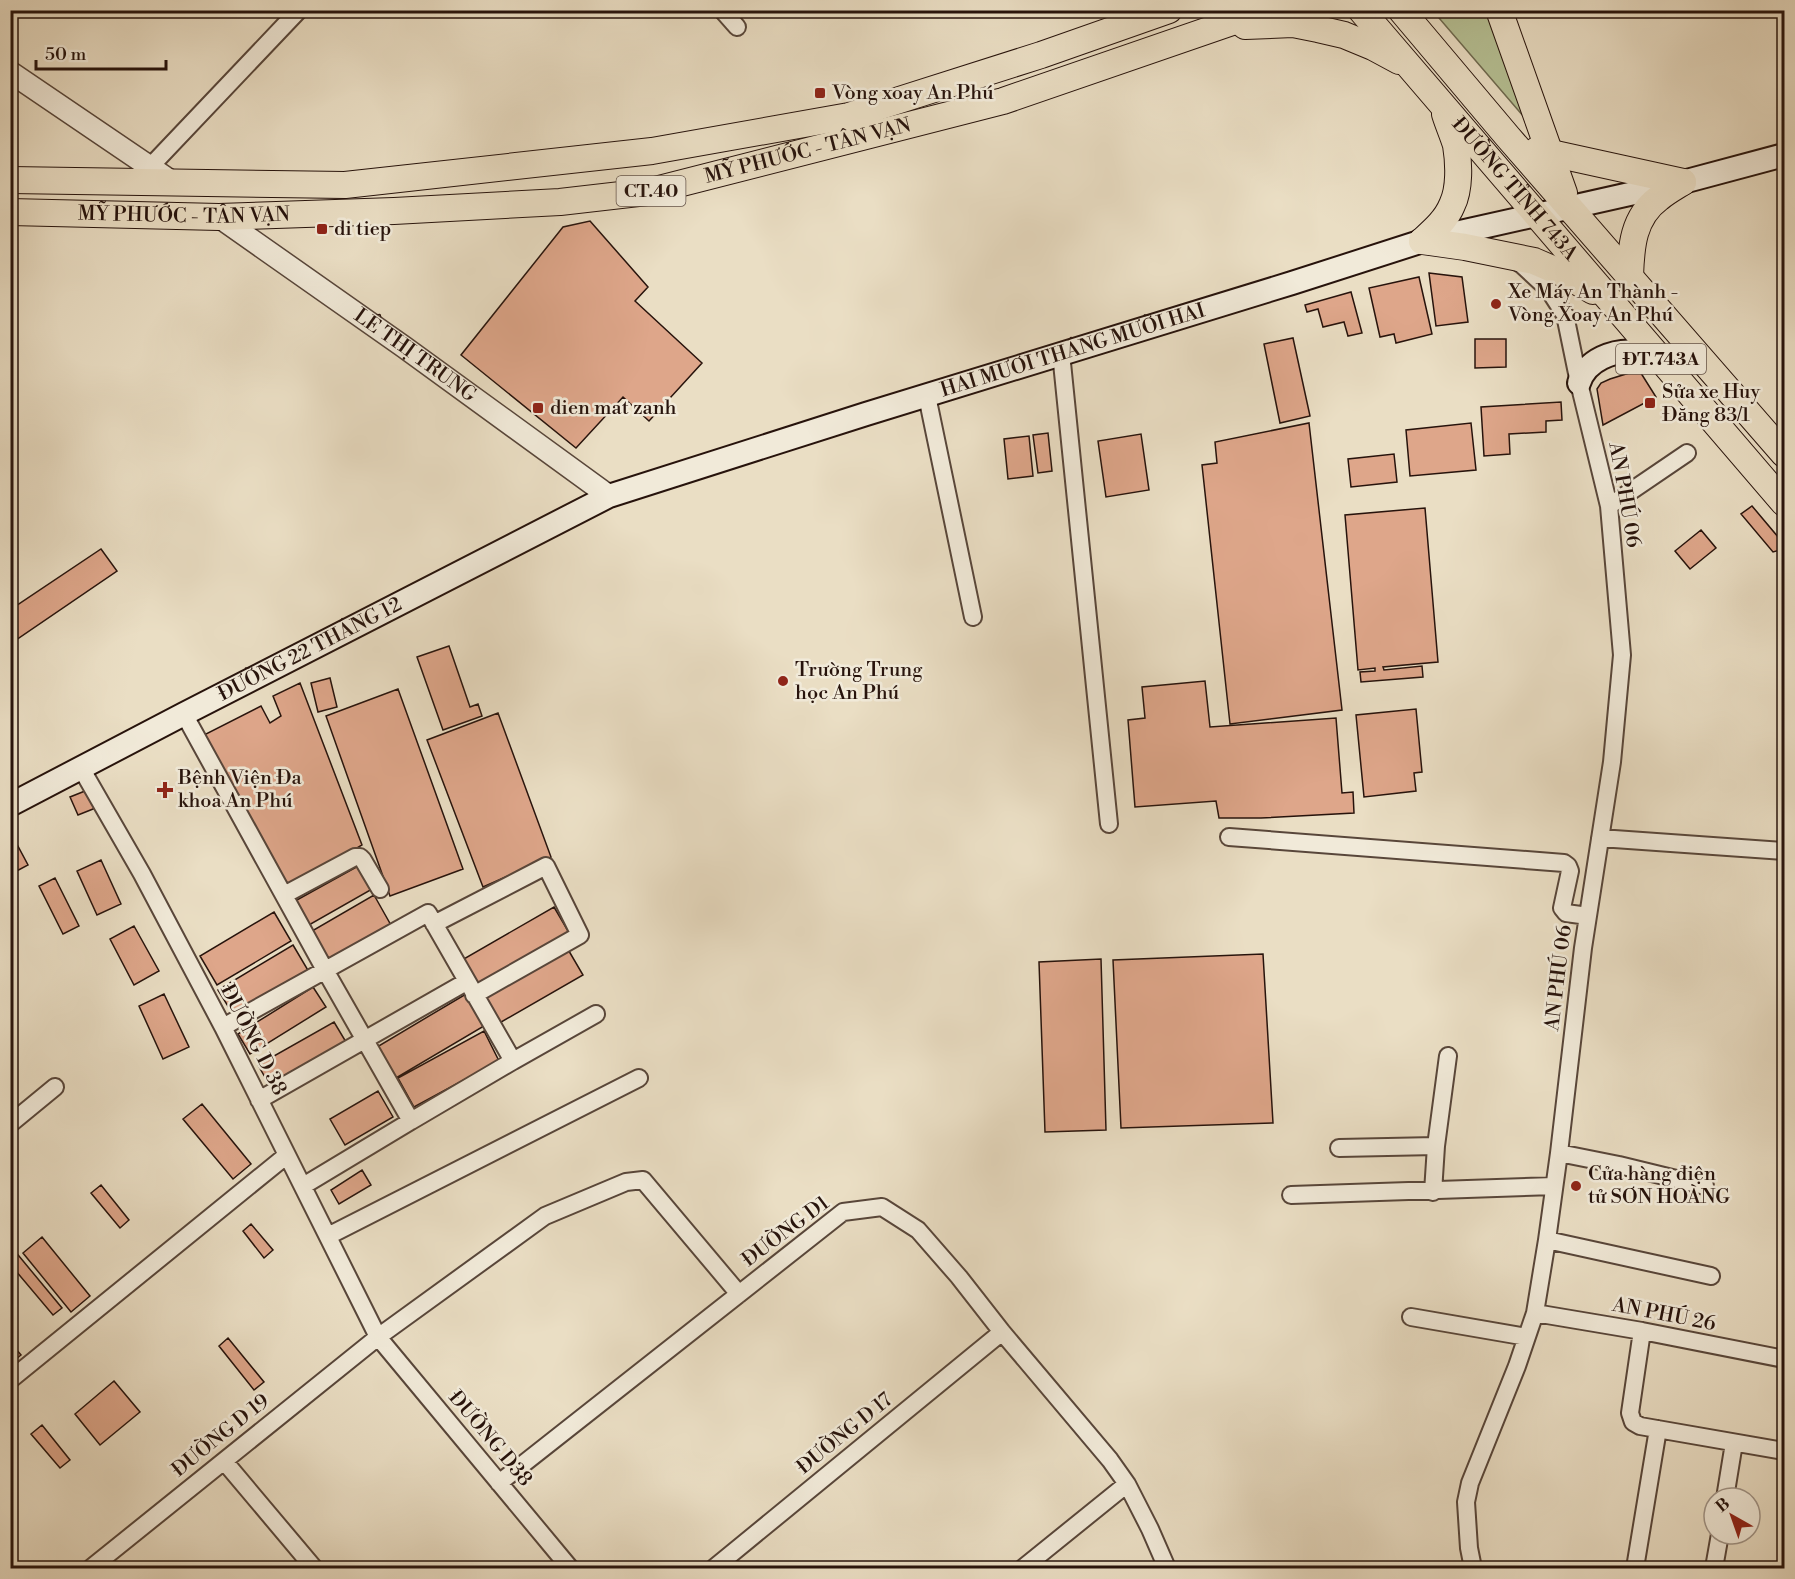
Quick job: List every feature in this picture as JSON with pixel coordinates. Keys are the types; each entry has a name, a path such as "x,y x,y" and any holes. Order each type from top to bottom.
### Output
{"main road":[{"name":"MỸ PHƯỚC - TÂN VẠN","path":"10,180 345,185 652,151 849,116 1041,55 1169,10"},
{"name":"MỸ PHƯỚC - TÂN VẠN","path":"10,212 219,218 560,202 647,192 1003,101 1267,10"},
{"name":"ĐƯỜNG TỈNH 743A","path":"1361,10 1785,503"},
{"name":"ĐƯỜNG TỈNH 743A","path":"1401,10 1508,137 1780,442"},
{"path":"1499,10 1570,207"},
{"path":"1217,27 1293,24 1344,35 1373,47 1411,68"},
{"path":"1422,241 1448,213 1453,205 1457,189 1455,143 1440,101"},
{"path":"1508,137 1523,145 1551,154 1683,182"},
{"path":"1537,215 1683,182 1785,155"},
{"path":"1630,276 1631,247 1644,213 1657,199 1683,182"},
{"path":"175,184 219,218"},
{"name":"HAI MƯƠI THÁNG MƯỜI HAI","path":"609,496 1422,241 1537,215"},
{"path":"1422,241 1534,261 1564,274 1611,301"},
{"path":"1579,382 1582,372 1592,364 1604,356 1617,352 1639,352 1660,358"},
{"name":"ĐƯỜNG 22 THÁNG 12","path":"10,805 609,496"}],"street":[{"path":"150,167 299,10"},
{"path":"722,10 737,27"},
{"path":"10,72 175,184"},
{"name":"LÊ THỊ TRUNG","path":"219,218 350,308 609,496"},
{"name":"AN PHÚ 06","path":"1473,1569 1467,1527 1468,1492 1535,1313 1547,1240 1588,916 1612,762 1622,655 1609,506 1565,315 1549,290 1522,264 1508,256"},
{"path":"1061,353 1109,824"},
{"path":"927,396 973,617"},
{"path":"1609,506 1688,453"},
{"path":"184,714 411,1121"},
{"name":"ĐƯỜNG D 38","path":"81,768 142,874 223,1027 378,1336"},
{"path":"1229,837 1564,863 1570,871 1562,908 1566,913 1588,916"},
{"path":"1600,838 1785,850"},
{"path":"284,895 355,856 363,860 380,889"},
{"path":"259,1100 365,1040 580,935 546,866 434,924"},
{"path":"223,1027 428,914 513,1061"},
{"path":"303,1186 596,1014"},
{"path":"1433,1192 1436,1146 1448,1056"},
{"path":"328,1236 639,1078"},
{"path":"10,1124 55,1087"},
{"path":"1339,1148 1436,1146"},
{"path":"1559,1153 1705,1186"},
{"path":"10,1380 288,1155"},
{"name":"ĐƯỜNG D 19","path":"91,1569 378,1336 545,1216 626,1182 643,1180 739,1294"},
{"path":"1291,1196 1554,1186"},
{"name":"ĐƯỜNG D1","path":"499,1483 843,1212 882,1207 918,1230 1110,1460 1127,1484 1167,1569"},
{"path":"1547,1240 1711,1276"},
{"name":"AN PHÚ 26","path":"1535,1313 1785,1359"},
{"path":"1411,1317 1527,1337"},
{"path":"1642,1331 1630,1413 1633,1422 1640,1426 1785,1452"},
{"name":"ĐƯỜNG D 17","path":"714,1569 1002,1332"},
{"name":"ĐƯỜNG D38","path":"378,1336 570,1569"},
{"path":"1635,1569 1658,1429"},
{"path":"1727,1486 1734,1443"},
{"path":"224,1461 314,1569"},
{"path":"1023,1569 1127,1484"},
{"path":"1714,1569 1717,1546"}],"green space":[{"path":"1433,11 1489,11 1524,117"}],"building":[{"path":"590,221 648,287 635,301 702,363 649,421 623,397 576,448 461,355 563,227"},
{"path":"1429,273 1462,277 1468,322 1436,326"},
{"path":"1419,277 1432,334 1396,343 1394,334 1380,337 1369,288"},
{"path":"1351,292 1362,333 1348,336 1344,322 1323,327 1318,309 1307,312 1305,305"},
{"path":"1293,338 1310,416 1280,423 1264,344"},
{"path":"1475,339 1506,339 1506,367 1475,368"},
{"path":"1639,370 1656,397 1603,425 1597,389 1601,383"},
{"path":"1561,402 1562,420 1546,421 1546,432 1509,434 1510,454 1484,456 1481,407"},
{"path":"1309,423 1342,710 1230,724 1202,465 1217,463 1215,442"},
{"path":"1471,423 1476,470 1410,476 1406,430"},
{"path":"1048,433 1052,471 1038,473 1033,435"},
{"path":"1141,434 1149,490 1106,497 1098,441"},
{"path":"1029,436 1033,476 1008,479 1004,439"},
{"path":"1394,454 1397,482 1351,487 1348,459"},
{"path":"1752,506 1784,544 1784,549 1773,552 1741,514"},
{"path":"1425,508 1438,662 1383,667 1384,670 1422,666 1423,677 1361,682 1360,672 1375,671 1375,668 1358,670 1345,515"},
{"path":"1701,530 1716,548 1690,569 1675,551"},
{"path":"101,549 117,571 10,644 10,610"},
{"path":"449,646 470,707 478,704 482,716 443,730 417,657"},
{"path":"330,678 337,707 318,712 311,683"},
{"path":"1205,681 1210,727 1336,718 1342,793 1353,792 1354,813 1219,818 1216,801 1135,807 1128,720 1145,718 1142,687"},
{"path":"300,683 362,845 289,889 200,737 261,706 270,723 281,716 273,696"},
{"path":"398,689 463,869 390,896 326,716"},
{"path":"1416,709 1422,772 1414,773 1416,791 1364,797 1356,715"},
{"path":"498,713 551,857 483,887 427,740"},
{"path":"90,789 98,807 78,815 70,797"},
{"path":"10,835 28,865 13,873 10,868"},
{"path":"101,860 121,904 97,915 77,871"},
{"path":"360,865 374,888 309,925 295,901"},
{"path":"55,878 79,926 63,934 39,886"},
{"path":"374,895 392,927 331,963 312,931"},
{"path":"554,907 571,936 479,989 462,960"},
{"path":"274,912 291,941 217,985 200,956"},
{"path":"134,926 159,971 134,985 110,939"},
{"path":"293,945 309,972 234,1016 218,990"},
{"path":"566,946 583,975 496,1025 479,995"},
{"path":"1263,954 1273,1123 1121,1128 1113,960"},
{"path":"1101,959 1106,1130 1045,1132 1039,962"},
{"path":"313,987 326,1007 250,1054 238,1034"},
{"path":"164,994 189,1047 163,1059 139,1006"},
{"path":"466,994 484,1026 396,1078 377,1047"},
{"path":"334,1022 349,1047 273,1091 258,1065"},
{"path":"484,1031 499,1061 414,1107 398,1078"},
{"path":"378,1091 393,1117 345,1145 330,1119"},
{"path":"202,1104 251,1164 233,1179 183,1119"},
{"path":"362,1170 371,1185 339,1204 331,1190"},
{"path":"101,1185 129,1220 120,1228 91,1193"},
{"path":"251,1224 273,1250 264,1258 243,1231"},
{"path":"42,1237 90,1296 71,1312 23,1253"},
{"path":"14,1250 62,1308 53,1315 10,1264 10,1252"},
{"path":"228,1338 264,1382 254,1390 219,1346"},
{"path":"10,1342 21,1355 10,1364"},
{"path":"114,1381 140,1412 100,1445 75,1414"},
{"path":"42,1425 70,1460 60,1468 31,1434"}],"place":[{"name":"Vòng xoay An Phú","path":"820,93"},
{"name":"di tiep","path":"322,229"},
{"name":"Xe Máy An Thành - Vòng Xoay An Phú","path":"1496,304"},
{"name":"Sửa xe Huy Đăng 83/1","path":"1650,403"},
{"name":"dien mat zanh","path":"538,408"},
{"name":"Trường Trung học An Phú","path":"783,681"},
{"name":"Bệnh Viện Đa khoa An Phú","path":"165,790"},
{"name":"Cửa hàng điện tử SƠN HOÀNG","path":"1576,1186"}]}
